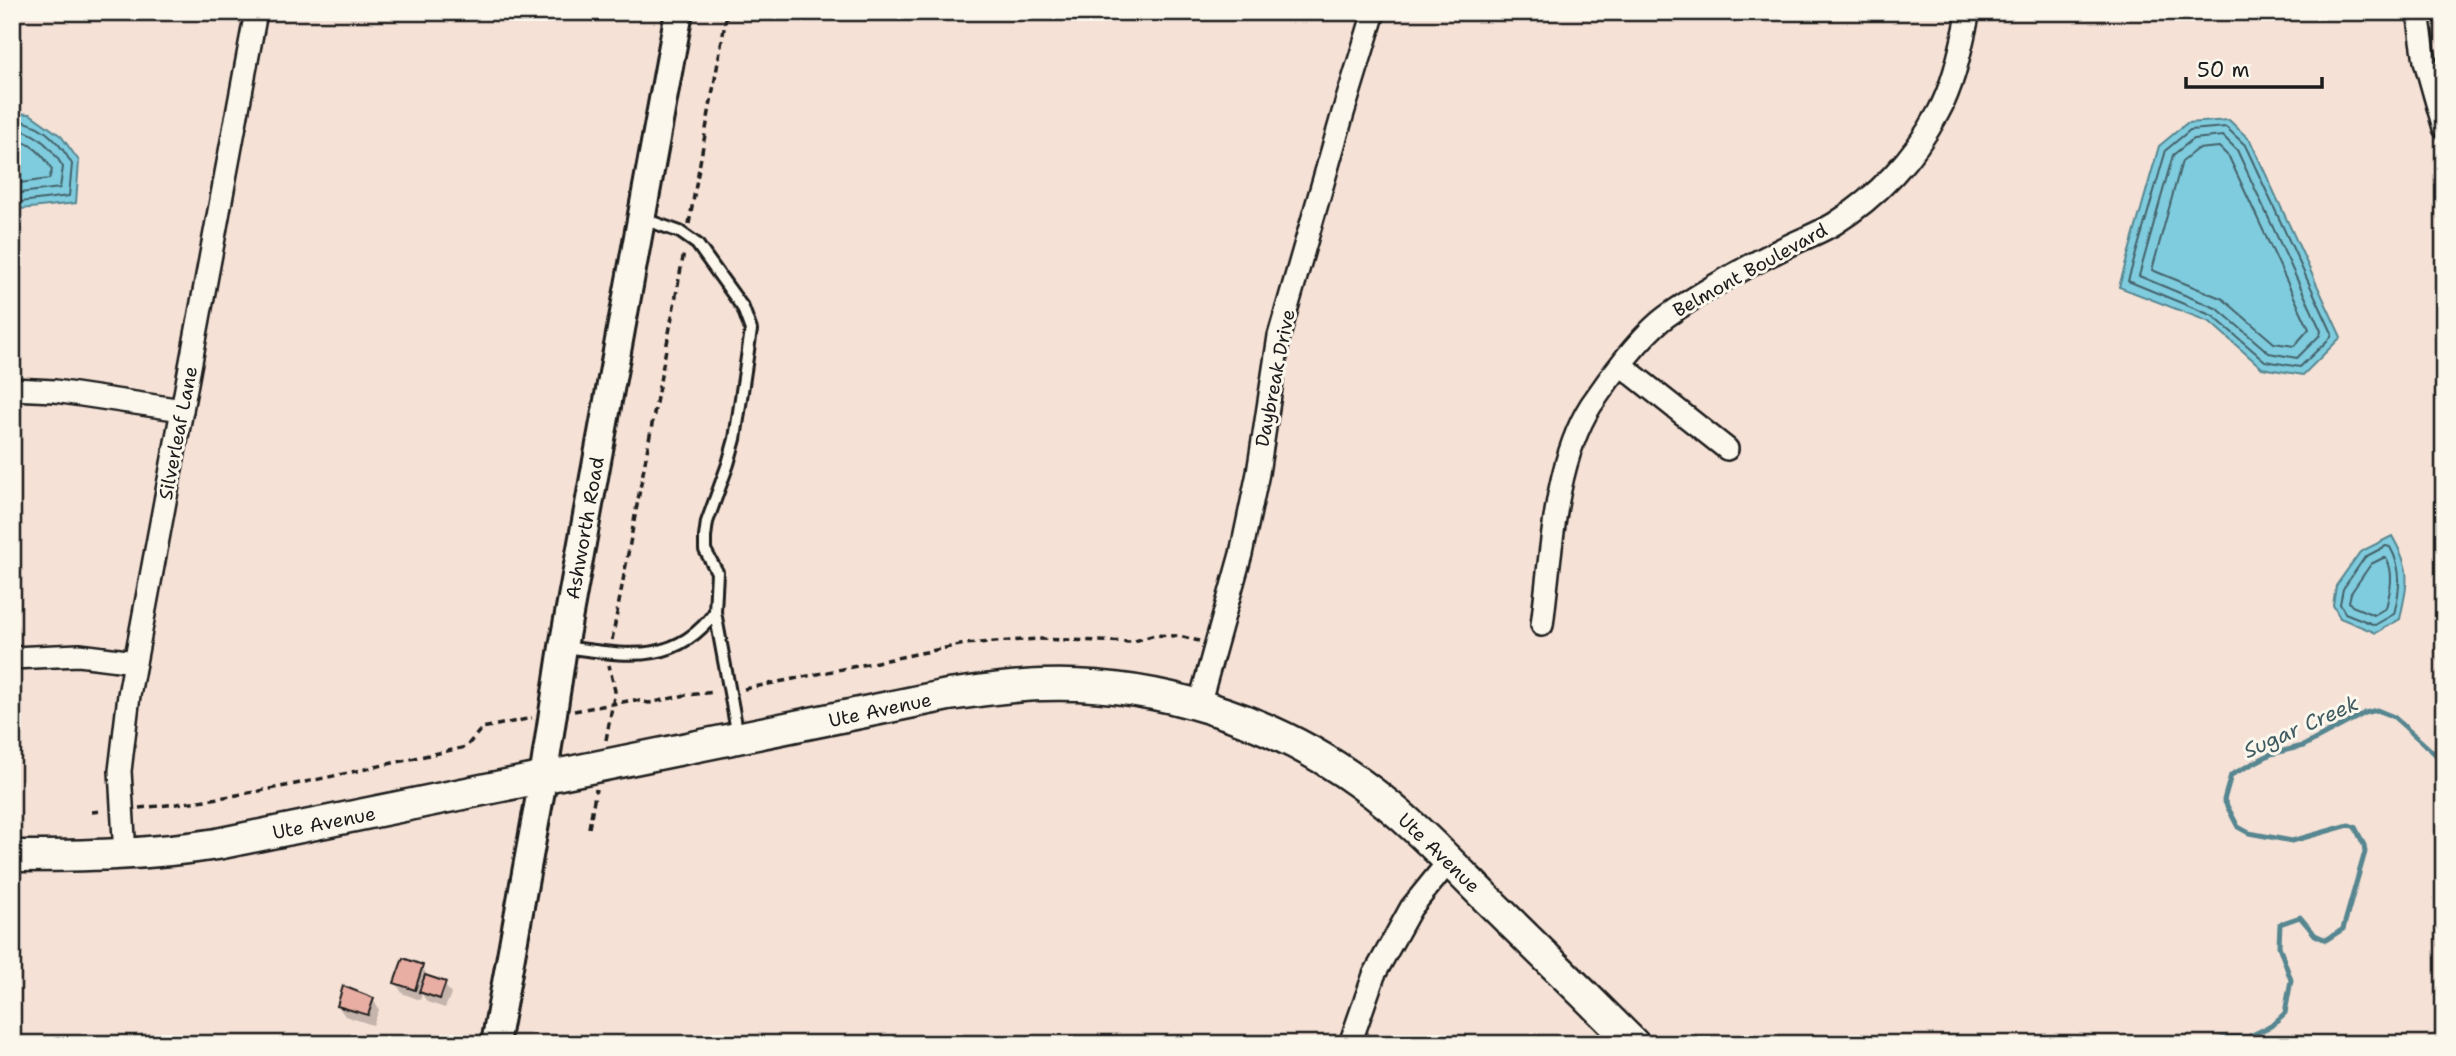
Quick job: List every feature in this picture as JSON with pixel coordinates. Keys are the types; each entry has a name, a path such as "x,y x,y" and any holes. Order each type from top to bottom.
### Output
{"main road":[{"name":"Ute Avenue","path":"12,856 162,853 217,844 947,695 1003,687 1087,686 1129,690 1199,705 1250,723 1325,760 1393,809 1634,1044"}],"street":[{"name":"Silverleaf Lane","path":"125,855 120,771 135,662 256,12"},
{"name":"Ashworth Road","path":"495,1044 563,647 679,12"},
{"name":"Daybreak Drive","path":"1199,705 1241,554 1258,472 1279,336 1374,12"},
{"name":"Belmont Boulevard","path":"1542,625 1560,491 1571,447 1591,406 1621,365 1665,318 1785,247 1832,225 1875,194 1908,158 1939,113 1956,68 1969,12"},
{"path":"2418,12 2425,61 2444,128"},
{"path":"1621,365 1727,449"},
{"path":"12,389 55,391 182,410"},
{"path":"12,658 79,655 135,662"},
{"path":"1350,1044 1380,964 1411,908 1449,861"}],"lane":[{"path":"641,218 661,223 697,244 743,308 751,330 735,439 707,522 705,537 705,550 717,572 715,612 739,738"},
{"path":"563,647 643,655 660,652 694,636 715,612"}],"path":[{"path":"589,828 615,691 609,662 610,653 727,12"},
{"path":"92,812 187,804 284,787 466,747 482,728 634,700 649,703 686,695 756,688 965,644 1038,639 1131,642 1155,635 1179,636 1216,646"}],"water":[{"path":"12,113 30,114 61,136 79,161 76,203 12,210"},
{"path":"2229,120 2250,140 2341,337 2303,375 2262,368 2210,322 2119,287 2159,146 2187,123"},
{"path":"2392,536 2403,558 2405,594 2400,619 2376,633 2340,618 2333,605 2336,586 2360,552"}],"building":[{"path":"403,958 423,965 415,990 394,983"},
{"path":"425,975 446,982 440,999 419,992"},
{"path":"343,986 374,998 368,1015 337,1006"}],"waterway":[{"name":"Sugar Creek","path":"2206,1044 2224,1038 2248,1037 2271,1026 2285,1013 2291,980 2279,946 2280,924 2300,917 2315,935 2326,940 2343,929 2365,852 2355,827 2349,825 2292,841 2249,833 2238,827 2224,800 2231,775 2271,754 2303,746 2365,713 2377,710 2394,717 2444,762"}]}
